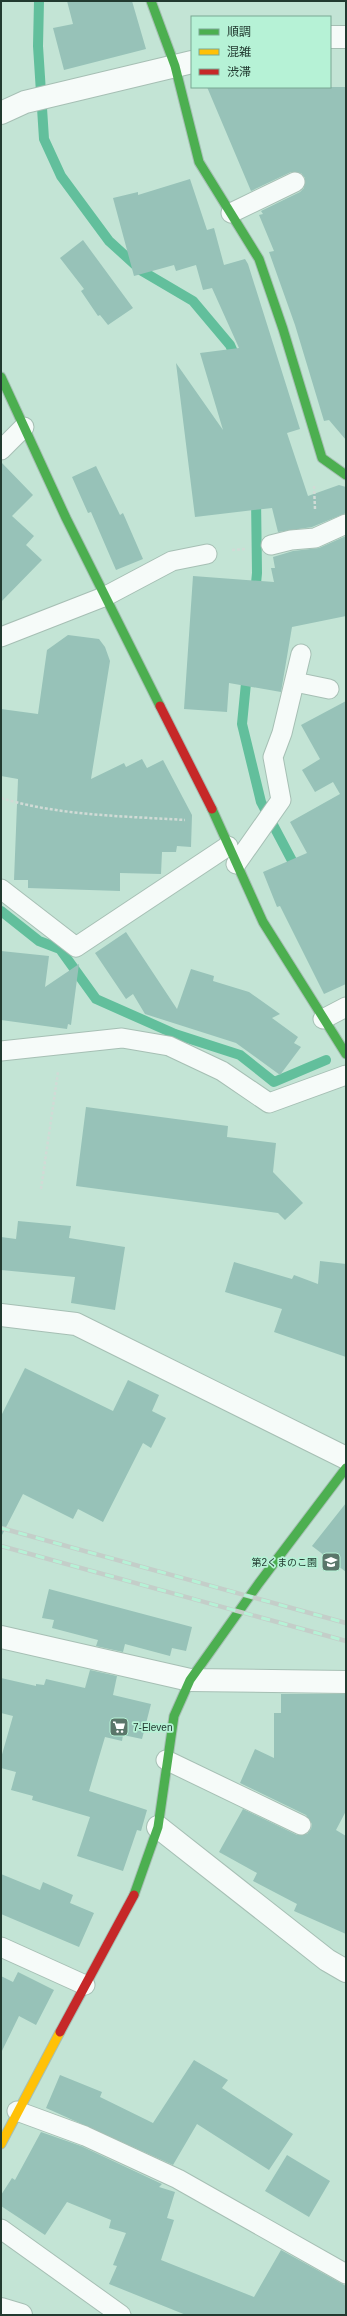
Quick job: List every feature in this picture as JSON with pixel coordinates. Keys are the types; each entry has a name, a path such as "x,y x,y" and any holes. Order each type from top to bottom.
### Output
{"street":[{"path":"151,1 183,64 199,162 259,259 283,329 322,458 346,475"},
{"path":"331,37 346,37"},
{"path":"1,113 25,102 183,64"},
{"path":"1,377 66,518 218,822 263,922 335,1012 346,1054"},
{"path":"1,1315 76,1324 346,1458"},
{"path":"1,2144 17,2111 85,1985 132,1902 158,1827 166,1760 174,1716 190,1680 259,1583 346,1468"},
{"path":"1,1637 190,1680 346,1682"},
{"path":"158,1827 327,1960 346,1971"},
{"path":"1,2310 21,2315"}],"lane":[{"path":"231,213 295,182"},
{"path":"1,450 24,427"},
{"path":"271,545 292,540 315,538 346,524"},
{"path":"1,637 106,596 172,561 207,554"},
{"path":"236,864 281,800 273,757 282,733 301,654"},
{"path":"294,682 329,689"},
{"path":"1,889 76,947 228,846"},
{"path":"1,1051 61,1046 122,1038 168,1046 222,1071 269,1103 346,1075"},
{"path":"166,1760 301,1825"},
{"path":"1,1947 85,1985"},
{"path":"17,2111 85,2136 178,2179 346,2274"},
{"path":"1,2229 121,2315"}],"path":[{"path":"315,538 313,466 317,444"},
{"path":"1,798 23,804 93,814 218,822"},
{"path":"41,1189 61,1046"}],"building":[{"path":"67,1 132,1 146,49 64,70 53,28 73,24"},
{"path":"346,87 346,440 329,420 324,421 295,325 269,252 274,251 259,215 263,214 261,211 300,192 304,188 305,178 301,173 291,172 251,191 207,88"},
{"path":"190,179 207,230 214,228 224,265 245,259 248,264 300,429 287,433 308,496 339,485 346,487 346,513 312,527 278,532 272,508 195,517 176,363 223,430 200,353 239,348 212,288 203,290 196,265 176,271 174,265 134,276 113,198 138,192 138,195"},
{"path":"83,240 133,308 108,325 100,315 98,316 81,291 84,289 60,258"},
{"path":"1,462 33,495 12,516 34,536 26,545 42,560 1,602"},
{"path":"96,466 120,515 123,513 143,559 116,570 91,512 88,513 72,477"},
{"path":"346,536 346,616 292,627 281,692 229,683 227,712 184,709 193,576 274,582 271,568 275,568 273,557 293,551 319,548"},
{"path":"68,635 99,639 105,647 110,661 91,779 124,763 126,767 142,759 147,768 163,760 192,815 191,847 177,846 176,852 162,852 161,874 120,873 120,891 28,888 28,880 14,880 18,779 1,776 1,709 38,714 47,650"},
{"path":"346,701 346,984 324,994 280,906 277,907 263,872 307,853 290,822 340,794 333,782 315,792 302,770 320,759 301,725"},
{"path":"126,932 177,1009 191,969 214,976 213,981 249,992 280,1014 272,1018 298,1037 294,1043 301,1047 280,1075 236,1043 145,1014 133,994 126,999 95,953"},
{"path":"1,951 49,956 45,987 79,964 71,1025 68,1024 67,1029 1,1020"},
{"path":"86,1107 228,1126 227,1137 276,1143 273,1172 303,1203 285,1220 278,1213 76,1186"},
{"path":"18,1221 71,1226 69,1238 125,1247 115,1310 71,1303 75,1277 1,1270 1,1237 16,1239"},
{"path":"320,1261 346,1264 346,1357 274,1332 282,1309 225,1292 234,1262 292,1279 294,1275 318,1284"},
{"path":"25,1368 113,1411 128,1380 159,1395 152,1411 166,1418 151,1448 143,1443 103,1522 78,1509 73,1519 23,1494 1,1537 1,1416"},
{"path":"346,1503 346,1572 312,1546"},
{"path":"49,1589 192,1627 186,1651 172,1648 170,1656 125,1644 123,1652 96,1646 98,1640 52,1628 54,1620 42,1618"},
{"path":"90,1670 117,1676 113,1695 151,1704 142,1739 123,1735 122,1741 105,1737 89,1791 147,1810 141,1831 137,1830 123,1871 77,1856 90,1817 32,1800 33,1796 11,1790 16,1772 1,1768 1,1758 13,1716 1,1713 1,1678 36,1686 36,1684 44,1685 46,1679 85,1688"},
{"path":"281,1694 346,1694 346,1811 336,1830 346,1836 346,1934 294,1911 297,1904 253,1881 257,1873 219,1852 243,1809 297,1835 307,1834 311,1829 312,1824 306,1815 240,1783 255,1749 274,1758 274,1713 281,1713"},
{"path":"1,1874 40,1890 43,1882 73,1895 70,1903 94,1913 79,1947 1,1914"},
{"path":"18,1972 54,1990 36,2025 19,2016 1,2053 1,1976 13,1982"},
{"path":"194,2060 228,2080 222,2088 293,2134 269,2170 197,2124 173,2165 46,2108 60,2075 102,2092 100,2097 153,2123"},
{"path":"41,2132 81,2146 162,2184 159,2187 175,2192 167,2218 174,2220 161,2260 254,2297 281,2250 346,2286 346,2315 186,2315 109,2284 117,2266 113,2265 126,2233 109,2228 111,2220 67,2202 45,2235 1,2206 1,2195 12,2178 15,2180"},
{"path":"287,2155 330,2181 309,2217 265,2191"}],"waterway":[{"path":"39,1 38,46 44,139 61,176 109,241 142,271 193,301 230,345 237,361"},
{"path":"255,594 257,573 256,498"},
{"path":"247,673 242,724 261,802 298,872"},
{"path":"1,911 39,941 60,949 96,999 175,1034 240,1055 274,1082 326,1060"}],"railway":[{"path":"1,1528 346,1623"},
{"path":"1,1546 346,1641"}],"traffic: fast":[{"path":"151,1 175,66 199,162 259,259 283,329 322,458 346,475"},
{"path":"1,377 66,518 160,706"},
{"path":"212,809 263,922 346,1054"},
{"path":"134,1895 158,1827 174,1716 190,1680 259,1583 346,1468"}],"traffic: slow":[{"path":"1,2144 60,2032"}],"traffic: jam":[{"path":"160,706 212,809"},
{"path":"60,2032 134,1895"}],"place":[{"name":"第2くまのこ園","path":"331,1562"},
{"name":"7-Eleven","path":"119,1727"}]}
